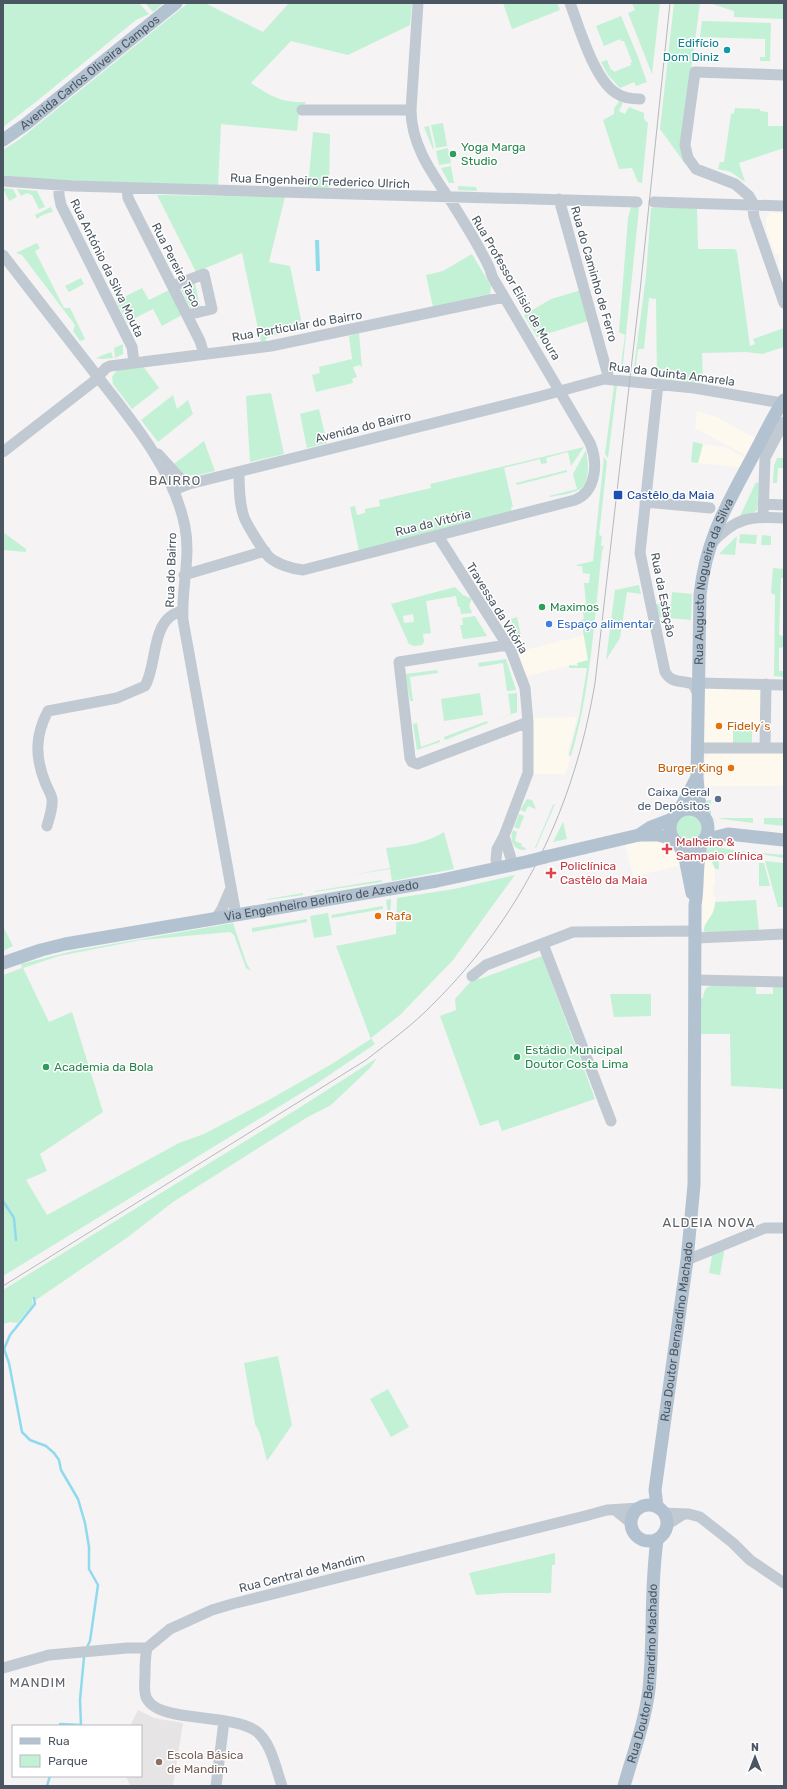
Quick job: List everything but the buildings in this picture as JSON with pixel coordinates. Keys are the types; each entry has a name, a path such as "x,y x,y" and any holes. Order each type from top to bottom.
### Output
{"main road":[{"name":"Avenida Carlos Oliveira Campos","path":"3,140 26,124 176,3"},
{"name":"Rua Augusto Nogueira da Silva","path":"704,817 699,800 697,778 700,595 702,573 709,547 721,515 783,402"},
{"name":"Rua Augusto Nogueira da Silva","path":"676,815 697,778"},
{"path":"696,980 695,905 685,858 670,829 676,815 689,809 696,810 728,834"},
{"name":"Via Engenheiro Belmiro de Azevedo","path":"639,835 650,827 676,815"},
{"path":"695,905 698,892 698,853 708,830 704,817"},
{"path":"676,842 691,847 703,841 728,834 784,840"},
{"name":"Via Engenheiro Belmiro de Azevedo","path":"3,962 65,944 430,882 513,865 639,835 658,835 676,842"},
{"name":"Rua Doutor Bernardino Machado","path":"655,1511 655,1490 687,1260 694,1185 696,980"},
{"path":"655,1511 664,1534 650,1540 634,1534 631,1523 635,1512 655,1511"},
{"name":"Rua Doutor Bernardino Machado","path":"624,1786 643,1722 649,1691 654,1558 650,1540"}],"street":[{"name":"Rua Professor Elísio de Moura","path":"418,3 411,110 412,126 417,144 489,267 492,277 561,391"},
{"path":"570,3 596,69 607,86 615,93 625,98 640,99"},
{"path":"784,75 695,72 685,145 688,158 696,169 735,184 749,196 753,205 754,217 784,303"},
{"path":"302,110 411,110"},
{"name":"Rua Engenheiro Frederico Ulrich","path":"3,181 59,186 637,202"},
{"name":"Rua António da Silva Mouta","path":"59,186 58,195 61,205 132,346 134,362"},
{"name":"Rua Pereira Taco","path":"127,188 127,196 202,345 204,354"},
{"name":"Rua do Caminho de Ferro","path":"559,199 609,379"},
{"path":"654,202 784,206"},
{"name":"Rua do Bairro","path":"3,255 140,431 151,448 182,511 187,548 182,611 187,647 236,915"},
{"path":"173,286 204,274 212,309 187,315"},
{"name":"Rua Particular do Bairro","path":"3,452 110,366 293,342 504,297"},
{"name":"Rua da Quinta Amarela","path":"561,391 598,380 609,379 694,388 783,402"},
{"name":"Rua da Estação","path":"658,384 640,553 665,672 669,678 675,681 693,684 698,688"},
{"name":"Avenida do Bairro","path":"173,490 189,484 561,391"},
{"name":"Rua da Vitória","path":"239,472 244,518 269,557 286,566 302,570 438,536 575,500 586,492 591,485 594,474 593,452 586,436 561,391"},
{"path":"763,517 765,458 784,422"},
{"path":"151,448 178,476 189,484"},
{"path":"645,502 710,508"},
{"path":"763,504 784,505"},
{"path":"709,547 731,526 749,519 763,517 784,518"},
{"name":"Travessa da Vitória","path":"438,536 508,645 525,688 528,722 528,773 504,836 499,844 496,855 498,868"},
{"path":"184,575 265,551"},
{"path":"47,826 52,811 52,800 45,783 36,752 41,724 48,712 117,698 144,686 151,670 158,633 165,623 177,612 182,611"},
{"path":"508,645 399,662 410,760 417,764 528,722"},
{"path":"765,748 766,684"},
{"path":"698,688 766,684 784,685"},
{"path":"698,748 784,748"},
{"path":"504,836 513,865"},
{"path":"216,918 222,909 231,887"},
{"path":"472,976 486,965 573,932 696,935 784,934"},
{"path":"543,944 611,1121"},
{"path":"696,980 784,982"},
{"path":"687,1260 765,1228 784,1228"},
{"name":"Rua Central de Mandim","path":"147,1648 170,1629 212,1610 232,1604 607,1510 655,1511"},
{"path":"615,1510 631,1523"},
{"path":"655,1511 682,1515 689,1514 700,1517 733,1543 750,1560 784,1583"},
{"path":"3,1668 49,1655 127,1648 147,1648 144,1693 157,1710 167,1713 224,1721 246,1726 257,1732 265,1741 282,1786"},
{"path":"216,1786 224,1721"}],"shaded area":[{"path":"769,213 784,213 784,280 782,270 779,267 780,254 775,254 766,228 766,217 769,217"},
{"path":"697,411 717,417 760,441 746,468 698,463 703,444 725,447 744,457 745,455 695,428"},
{"path":"584,635 588,661 523,677 513,653"},
{"path":"699,684 764,685 763,724 733,724 733,747 699,747"},
{"path":"577,717 567,756 571,757 564,777 563,774 529,774 529,718"},
{"path":"784,751 784,786 705,786 705,759 709,753"},
{"path":"624,839 672,839 685,864 633,877"},
{"path":"703,854 707,859 709,858 715,869 715,885 713,885 713,894 715,897 715,907 712,916 704,927 702,927"},
{"name":"Escola Básica de Mandim","path":"138,1710 154,1718 183,1723 173,1786 130,1786 126,1777 142,1777 142,1725 130,1725"}],"green space":[{"path":"3,3 139,3 149,14 136,20 3,127"},
{"path":"145,3 164,3 153,12"},
{"path":"188,3 205,3 263,32 289,3 412,3 410,25 348,55 291,41 251,83 277,98 306,102 299,113 297,131 221,124 218,186 48,180 3,175 3,150 20,139"},
{"path":"503,3 557,3 560,10 512,29"},
{"path":"632,3 660,3 652,74 628,13 635,10"},
{"path":"674,3 700,3 681,144 686,165 660,129"},
{"path":"709,3 784,3 784,19 734,17 734,11"},
{"path":"621,16 647,82 636,86 634,82 620,88 608,75 601,62 607,60 611,70 614,72 631,65 630,63 632,62 624,41 621,41 620,39 604,46 596,26"},
{"path":"702,21 771,23 770,61 760,61 760,57 765,57 765,39 700,37"},
{"path":"619,101 623,103 619,111 625,114 629,107 644,113 644,119 648,123 642,183 638,182 632,168 619,169 603,120 614,114 614,109"},
{"path":"735,108 760,109 760,111 768,112 768,126 784,126 784,148 739,163 745,182 731,172 718,169 720,162 724,162 731,114 734,113"},
{"path":"443,123 447,146 436,148 431,125"},
{"path":"429,126 434,149 424,127"},
{"path":"313,132 330,134 329,189 308,188"},
{"path":"448,148 451,163 439,165 436,151"},
{"path":"451,166 454,183 449,183 441,168"},
{"path":"458,186 476,187 477,191 458,190"},
{"path":"3,188 13,189 17,197 9,201"},
{"path":"17,189 37,191 45,207 39,209 32,195 27,193 21,196"},
{"path":"157,195 285,197 269,262 290,266 303,329 267,337 265,342 261,343 242,253 196,272"},
{"path":"51,207 53,212 44,214 37,219 35,215"},
{"path":"631,207 637,207 639,209 622,373 620,373 625,335 619,332 628,218"},
{"path":"651,208 697,208 698,249 735,249 737,252 750,346 755,344 753,339 784,328 784,347 762,354 746,352 702,353 703,384 657,378 656,299 649,298 644,349 638,349 635,375 633,375 646,276"},
{"path":"37,243 40,248 35,251 64,308 70,308 85,339 80,341 73,331 75,325 22,255 16,253"},
{"path":"472,254 491,286 490,294 433,307 426,275 443,271"},
{"path":"81,278 84,284 69,292 65,286"},
{"path":"195,283 200,307 190,308 181,289"},
{"path":"142,288 149,300 169,290 182,315 162,326 153,309 127,322 116,301"},
{"path":"578,291 583,293 588,321 537,337 524,315 551,299"},
{"path":"359,333 362,368 360,365 353,367 357,377 352,379 353,383 316,392 312,375 320,373 319,367 352,359 349,336"},
{"path":"123,344 123,354 115,358 114,348"},
{"path":"111,352 113,358 96,358"},
{"path":"143,366 159,388 132,409 113,384 112,377 117,370"},
{"path":"614,385 617,386 608,458 605,454"},
{"path":"271,393 284,454 250,462 246,396"},
{"path":"173,395 177,409 188,400 193,414 158,442 141,420"},
{"path":"319,409 327,443 307,448 300,414"},
{"path":"204,441 215,471 197,475 188,475 174,464"},
{"path":"693,442 703,444 698,463 691,462"},
{"path":"584,447 571,466 568,452 546,458 547,463 541,464 540,459 504,468 513,507 511,507 512,513 359,551 350,507 355,506 357,515 365,513 365,509 380,506 379,500 431,488 430,484"},
{"path":"586,450 588,471 586,482 583,486 573,492 550,497 549,496 577,489 573,474"},
{"path":"604,457 607,462 599,535 602,536 601,546 604,546 602,551 594,628 583,706 571,756 569,755 579,717 587,668 569,668 569,665 578,666 577,663 588,660 581,620 584,619 582,604 586,604 584,583 589,583 590,574 583,573 582,566 577,565 593,561"},
{"path":"777,458 784,458 784,468 778,468 777,483 773,483 774,466"},
{"path":"567,470 567,472 517,485 516,483"},
{"path":"756,482 759,483 757,510 752,514 740,516"},
{"path":"3,532 26,549 26,552 3,550"},
{"path":"740,534 757,535 756,544 739,543"},
{"path":"762,535 771,536 771,545 761,545"},
{"path":"737,536 735,555 719,554"},
{"path":"773,568 784,569 784,578 781,578 779,635 784,636 784,647 779,648 779,671 784,671 784,677 774,676 775,595 771,593"},
{"path":"639,585 641,594 627,592 620,638 606,660 615,590"},
{"path":"455,587 463,595 472,599 469,605 472,613 461,614 456,596 426,601 431,633 423,634 424,642 422,645 414,646 409,644 391,604","holes":["413,614 414,622 404,623 403,616"]},
{"path":"672,592 692,594 691,620 658,617 655,604 671,605"},
{"path":"475,616 487,636 463,639 460,625 463,625 462,618"},
{"path":"517,617 521,636 518,638 508,624 512,623 511,619"},
{"path":"506,659 516,690 507,691 503,663 479,667 478,663"},
{"path":"437,670 438,673 410,677 413,701 410,701 405,674"},
{"path":"480,693 483,715 444,721 441,699"},
{"path":"517,693 517,712 492,722 511,714 508,694"},
{"path":"487,721 488,723 445,740 444,737"},
{"path":"417,723 421,747 440,740 440,742 417,750 413,724"},
{"path":"733,724 736,724 736,730 752,730 752,744 733,744"},
{"path":"527,799 532,800 536,809 528,806 525,812 520,810"},
{"path":"711,800 711,816 717,823 709,816 702,801"},
{"path":"555,804 536,848 535,848 553,805"},
{"path":"519,814 524,816 519,829 514,827"},
{"path":"689,814 699,818 703,828 699,838 689,842 679,838 675,828 679,818"},
{"path":"718,818 753,818 753,823 722,819"},
{"path":"764,818 784,818 784,826 764,824"},
{"path":"563,822 567,839 553,842"},
{"path":"513,830 517,832 515,841 522,844 521,846 526,848 525,850 515,847 513,844"},
{"path":"444,832 454,869 392,881 390,869 352,875 390,868 386,848 409,845 431,839"},
{"path":"712,846 744,851 743,854 718,855 719,869 715,869 705,852"},
{"path":"749,852 784,855 784,858"},
{"path":"765,861 784,863 784,907 778,907"},
{"path":"759,863 764,863 770,886 759,886"},
{"path":"515,875 453,960 400,1015 371,1038 375,1044 319,1082 3,1276 3,975 22,968 21,964 73,951 233,923 246,962 251,971 246,968 234,935 230,932 141,940 59,956 23,968 49,1022 72,1012 103,1112 40,1154 47,1171 26,1180 47,1215 179,1143 204,1134 267,1101 330,1065 371,1039 336,946 396,934 397,898 454,889"},
{"path":"381,880 382,882 314,892 315,891"},
{"path":"303,893 303,895 267,900 268,899"},
{"path":"391,899 390,920 389,920 386,900"},
{"path":"756,900 759,931 707,934 704,931 704,927 712,915 715,902"},
{"path":"383,906 383,909 332,918 331,915"},
{"path":"328,913 332,935 314,938 310,916"},
{"path":"307,919 307,922 252,932 252,928"},
{"path":"3,926 13,946 3,951"},
{"name":"Estádio Municipal Doutor Costa Lima","path":"542,956 595,1099 502,1131 498,1120 480,1126 440,1016 456,1010 455,999 471,981 472,976 480,979"},
{"path":"712,985 756,985 756,994 773,994 773,986 784,986 784,1089 731,1086 730,1034 701,1034 701,998 703,998 706,989"},
{"path":"610,994 651,994 651,1016 614,1017"},
{"path":"377,1058 370,1068 331,1105 306,1118 173,1202 128,1237 36,1300 35,1298 32,1299 33,1305 17,1323 10,1322 3,1324 3,1290 299,1108"},
{"path":"725,1246 720,1275 709,1273 713,1250"},
{"path":"278,1356 292,1425 267,1461 260,1434 255,1424 244,1363"},
{"path":"388,1389 409,1427 391,1437 370,1399"},
{"path":"555,1553 555,1565 552,1565 551,1593 505,1593 476,1595 469,1573"}],"water":[{"path":"315,240 319,240 320,271 316,271"}],"waterway":[{"path":"3,1201 14,1218 16,1240"},
{"path":"34,1298 35,1304 10,1335 4,1349 9,1363 22,1432 30,1440 46,1446 59,1460 61,1470 78,1499 85,1523 89,1547 89,1569 98,1585 90,1641 87,1647"},
{"path":"81,1725 80,1700 84,1657"},
{"path":"60,1725 81,1725"},
{"path":"47,1786 50,1777"}],"tram line":[{"path":"3,1286 366,1060 401,1033 425,1012 465,970 493,934 518,896 540,857 558,816 573,773 586,729 595,683 640,291 670,3"}],"place":[{"name":"Edifício Dom Diniz","path":"727,50"},
{"name":"Yoga Marga Studio","path":"453,154"},
{"name":"Castêlo da Maia","path":"618,495"},
{"name":"Maximos","path":"542,607"},
{"name":"Espaço alimentar","path":"549,624"},
{"name":"Fidely´s","path":"719,726"},
{"name":"Burger King","path":"731,768"},
{"name":"Caixa Geral de Depósitos","path":"718,799"},
{"name":"Malheiro & Sampaio clínica","path":"667,849"},
{"name":"Policlínica Castêlo da Maia","path":"551,873"},
{"name":"Rafa","path":"378,916"},
{"name":"Estádio Municipal Doutor Costa Lima","path":"517,1057"},
{"name":"Academia da Bola","path":"46,1067"},
{"name":"Escola Básica de Mandim","path":"159,1762"}],"district":[{"name":"BAIRRO","path":"175,480"},
{"name":"ALDEIA NOVA","path":"709,1222"},
{"name":"MANDIM","path":"38,1682"}]}
